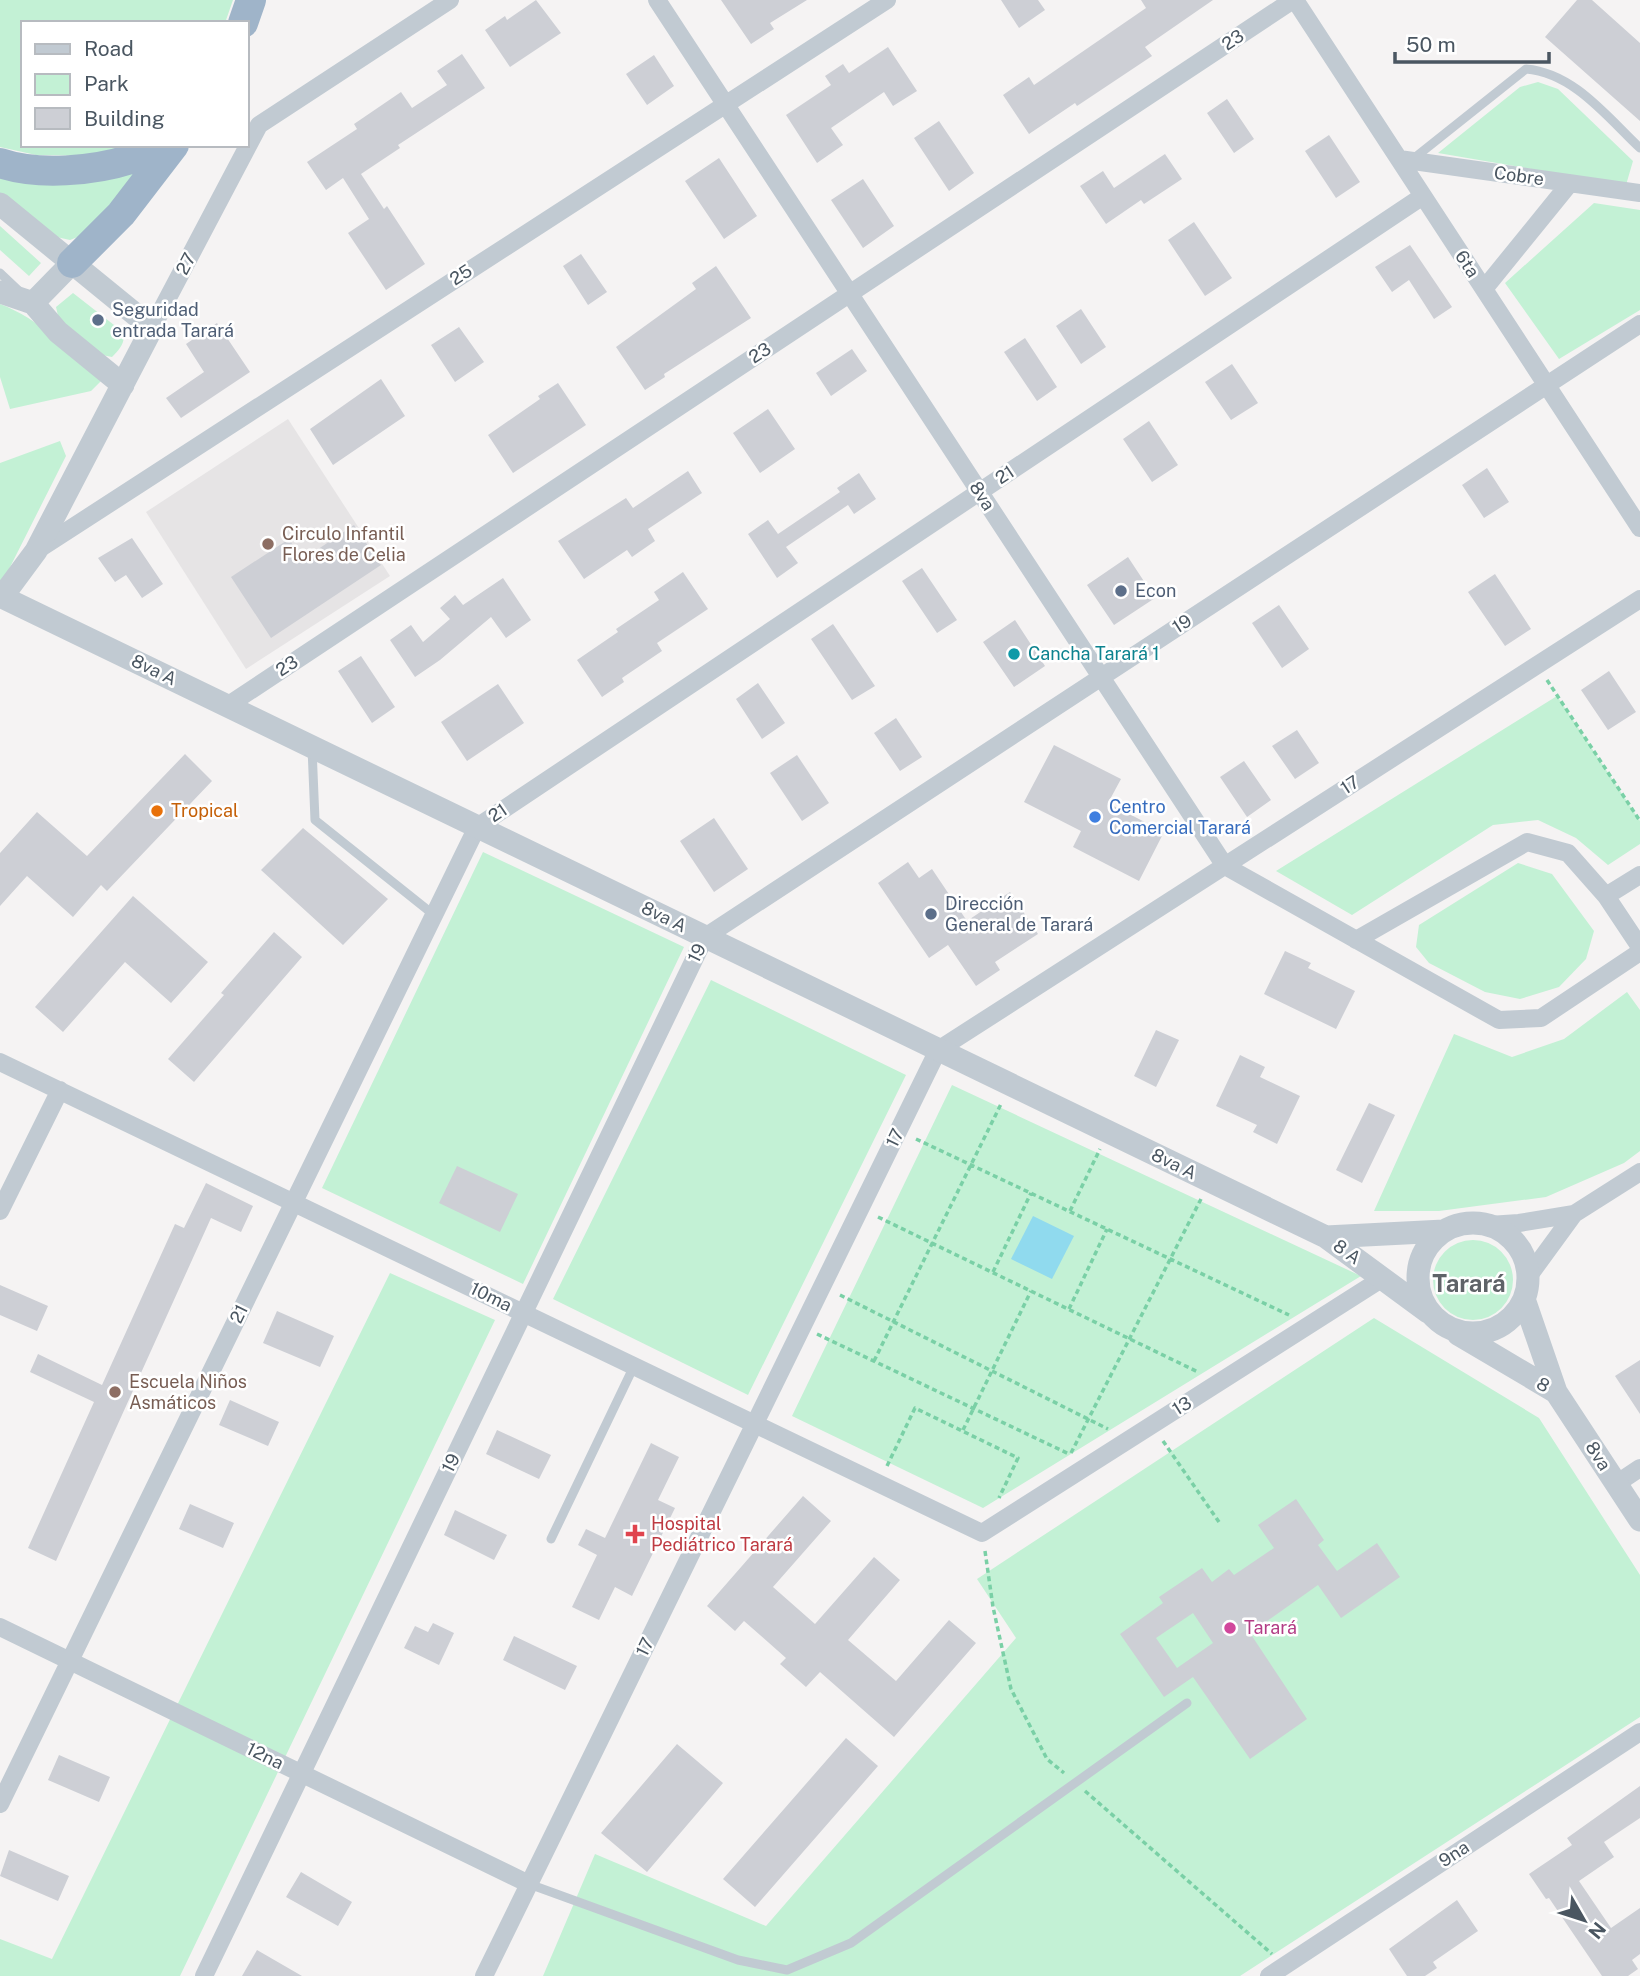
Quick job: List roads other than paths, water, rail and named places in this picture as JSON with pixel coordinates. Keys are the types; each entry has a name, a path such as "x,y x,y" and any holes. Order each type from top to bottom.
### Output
{"highway":[{"path":"244,21 251,0"},
{"path":"0,163 46,170 90,169 133,158 152,147"},
{"path":"72,263 121,214 172,147"}],"street":[{"name":"27","path":"248,146 259,125 450,0"},
{"name":"8va","path":"657,0 1225,866 1499,1020 1541,1018 1640,950"},
{"name":"25","path":"36,551 887,0"},
{"name":"6ta","path":"1294,0 1405,160 1423,196 1640,528"},
{"name":"23","path":"227,706 1294,0"},
{"name":"27","path":"1,598 36,551 247,147"},
{"name":"Cobre","path":"1405,160 1640,194"},
{"path":"1484,289 1570,183"},
{"name":"21","path":"0,1804 477,827 1423,196"},
{"path":"0,204 152,328"},
{"path":"33,303 72,263"},
{"path":"0,292 33,303 58,332 123,385"},
{"name":"19","path":"204,1976 705,937 1640,324"},
{"name":"8va A","path":"1,598 1326,1237"},
{"name":"17","path":"484,1976 938,1049 1640,599"},
{"path":"1356,940 1527,842 1568,853 1606,896 1640,950"},
{"path":"1606,896 1640,875"},
{"name":"10ma","path":"0,1062 982,1533"},
{"path":"0,1211 60,1090"},
{"path":"1528,1277 1574,1214 1640,1172"},
{"path":"1489,1225 1504,1232 1517,1244 1525,1259 1528,1277 1524,1299 1515,1315 1500,1327 1483,1333 1464,1333 1438,1320 1420,1296 1418,1278 1421,1260 1430,1244 1444,1231 1458,1225 1519,1223 1574,1214"},
{"name":"8 A","path":"1326,1237 1444,1231"},
{"name":"8 A","path":"1326,1237 1438,1320"},
{"name":"13","path":"982,1533 1383,1278"},
{"name":"8","path":"1524,1299 1556,1392"},
{"name":"8","path":"1438,1320 1556,1392"},
{"name":"8va","path":"1556,1392 1640,1520"},
{"path":"1616,1484 1640,1468"},
{"name":"12na","path":"0,1627 529,1884"},
{"name":"9na","path":"1269,1976 1289,1971 1640,1732"}],"lane":[{"path":"1405,160 1526,69 1542,70 1567,82 1640,148"},
{"path":"0,273 33,303"},
{"path":"312,747 315,820 434,915"},
{"path":"551,1539 634,1366"},
{"path":"529,1884 737,1960 787,1970 852,1942 1187,1703"}],"water":[{"path":"1033,1216 1074,1236 1052,1279 1011,1259"}],"place":[{"name":"Seguridad entrada Tarará","path":"98,320"},
{"name":"Circulo Infantil Flores de Celia","path":"268,544"},
{"name":"Econ","path":"1121,591"},
{"name":"Cancha Tarará 1","path":"1014,654"},
{"name":"Tropical","path":"157,811"},
{"name":"Centro Comercial Tarará","path":"1095,817"},
{"name":"Dirección General de Tarará","path":"931,914"},
{"name":"Escuela Niños Asmáticos","path":"115,1392"},
{"name":"Hospital Pediátrico Tarará","path":"635,1534"},
{"name":"Tarará","path":"1230,1628"}],"district":[{"name":"Tarará","path":"1469,1284"}]}
